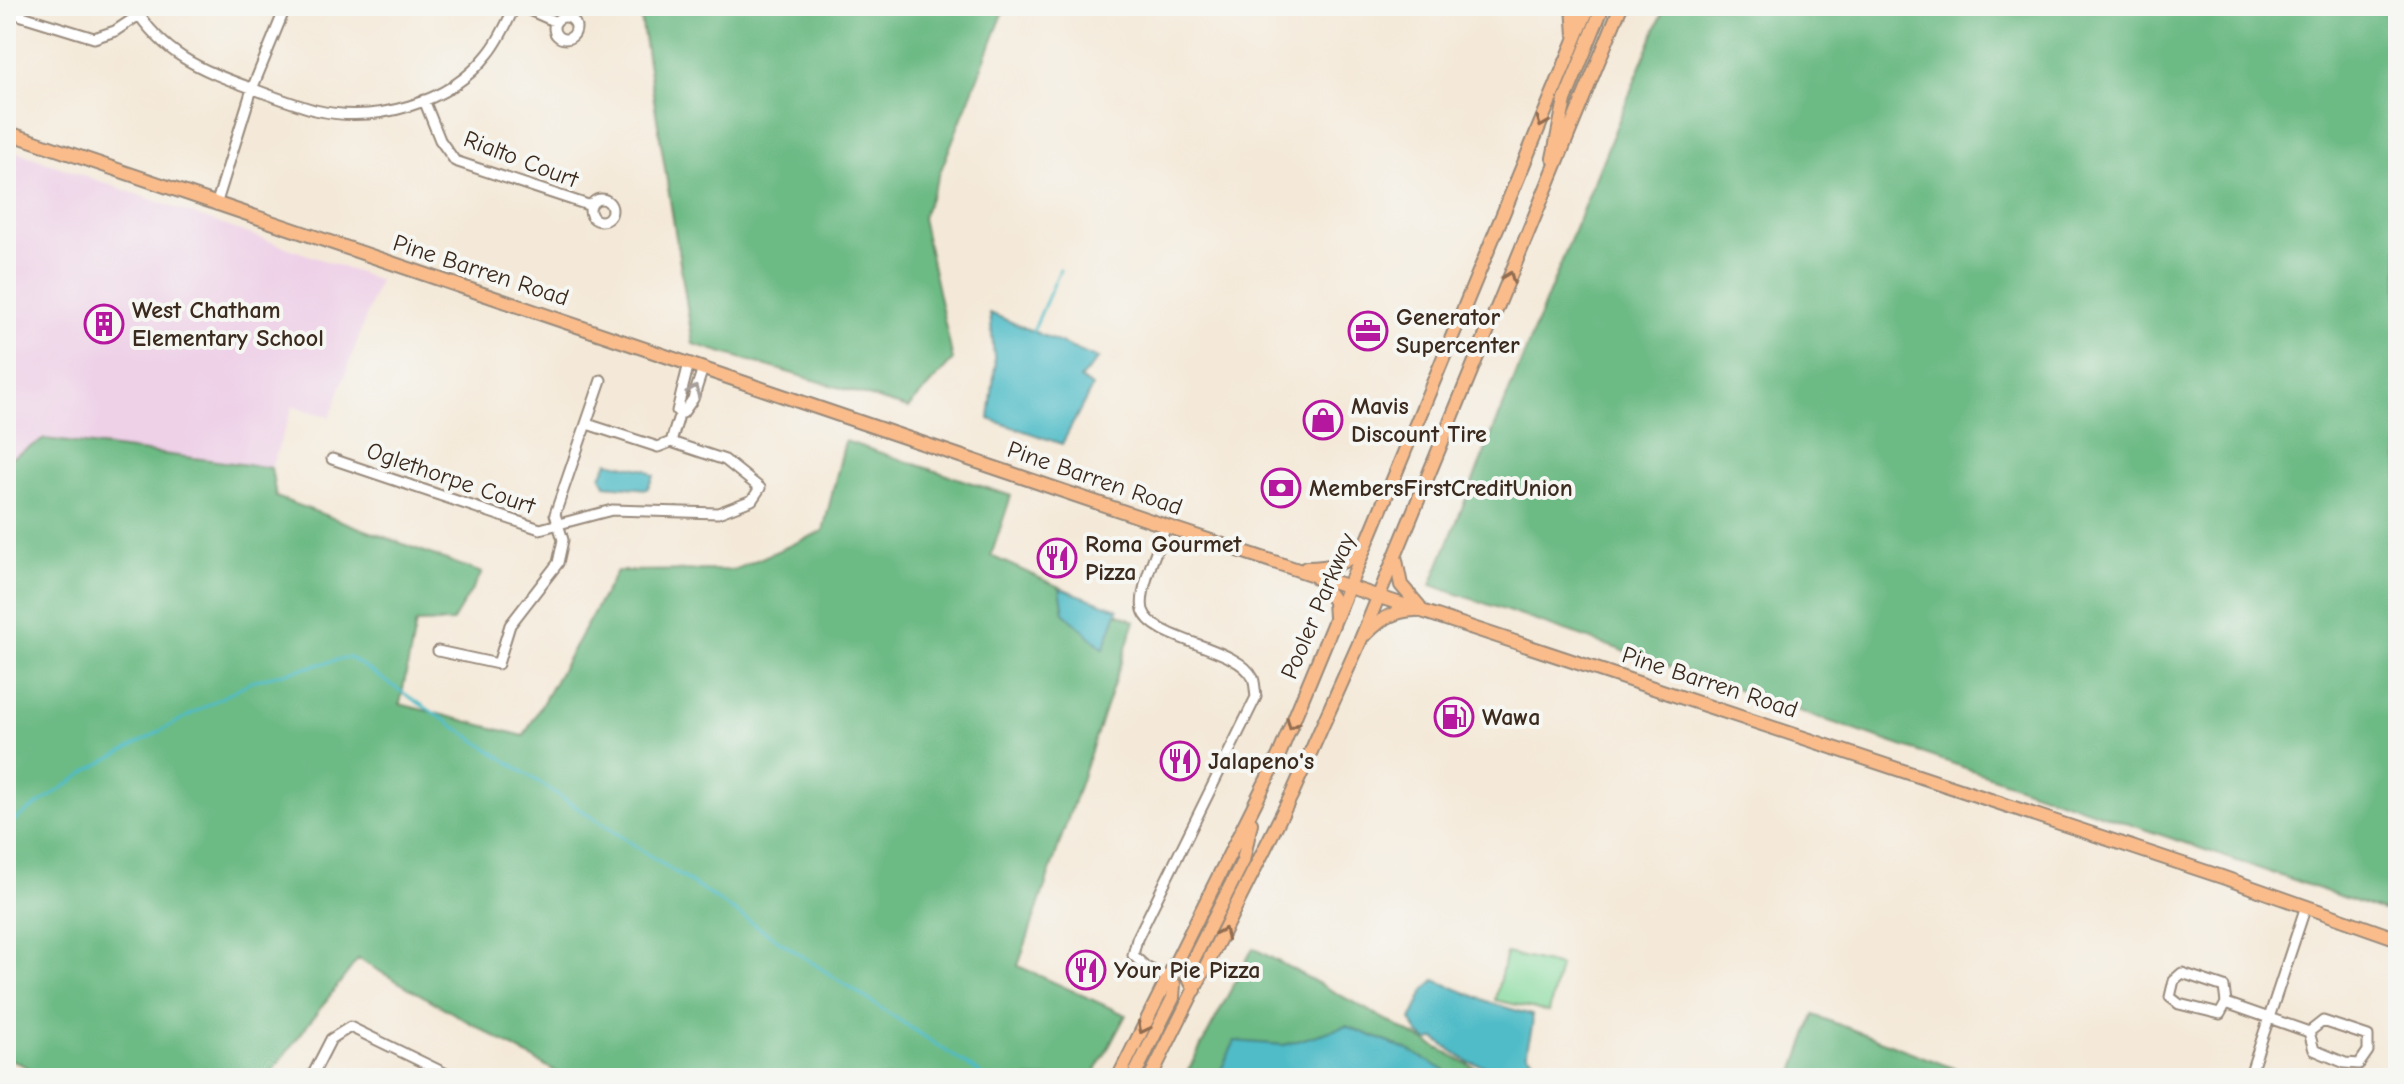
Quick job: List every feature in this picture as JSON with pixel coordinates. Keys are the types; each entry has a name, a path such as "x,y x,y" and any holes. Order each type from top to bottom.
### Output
{"main road":[{"path":"1573,6 1574,43"},
{"name":"Pooler Parkway","path":"1118,1078 1279,755 1589,6"},
{"path":"1546,188 1565,100 1603,6"},
{"path":"1150,1078 1292,794 1361,639 1621,6"},
{"name":"Pine Barren Road","path":"6,132 1166,526 1380,595 2398,939"},
{"path":"1295,568 1317,568 1345,562 1369,541"},
{"path":"1395,557 1401,585 1422,610"},
{"path":"1315,575 1334,601 1334,627"},
{"path":"1361,639 1381,619 1393,613 1422,610"},
{"path":"1195,990 1188,970 1243,861 1255,805"},
{"path":"1133,1078 1173,998 1174,984 1168,978"}],"street":[{"path":"216,205 252,89 286,6"},
{"path":"6,11 94,38 115,31 136,11 155,36 177,56 209,72 316,110 345,114 381,112 424,100 464,77 488,55 517,6 556,22"},
{"name":"Rialto Court","path":"424,100 440,140 455,161 591,206"},
{"path":"587,424 653,447 663,447 671,442 689,363"},
{"path":"679,414 693,399 703,368"},
{"path":"438,651 498,664 510,625 556,566 563,540 555,514 601,380"},
{"name":"Oglethorpe Court","path":"332,459 536,528 612,510 714,513 755,497 760,488 729,462 671,442"},
{"path":"1166,526 1143,596 1143,611 1153,625 1241,664 1253,678 1256,697 1137,939 1133,955 1146,967 1168,978"},
{"path":"2249,1078 2306,906"},
{"path":"2182,973 2224,987 2226,1003 2220,1014 2179,1004 2170,997 2174,980 2182,973"},
{"path":"2226,1003 2309,1032"},
{"path":"2323,1021 2368,1036 2368,1051 2359,1064 2345,1063 2314,1050 2309,1032 2323,1021"},
{"path":"311,1078 331,1039 350,1027 455,1078"}],"shaded area":[{"path":"6,148 379,280 330,417 293,406 271,468 45,439 6,460"}],"green space":[{"path":"639,6 1006,6 922,218 953,360 908,408 693,344"},
{"path":"1665,6 2398,6 2398,916 1431,585"},
{"path":"45,439 271,468 276,497 482,573 452,622 416,623 400,704 524,736 617,571 734,570 823,531 845,441 1011,496 991,556 1135,621 1018,966 1126,1015 1092,1078 567,1078 358,959 267,1078 49,1078 6,1057 6,460"},
{"path":"1253,948 1493,1078 1184,1078"},
{"path":"1506,953 1560,966 1549,1012 1495,1000"},
{"path":"1814,1015 1979,1078 1792,1078"}],"water":[{"path":"990,313 1098,359 1080,379 1092,387 1062,444 989,419 995,367"},
{"path":"608,462 646,470 654,476 647,489 605,485 601,476"},
{"path":"1060,588 1118,609 1104,649 1064,613"},
{"path":"1435,980 1494,1004 1532,1015 1527,1054 1565,1078 1519,1078 1510,1071 1468,1062 1435,1039 1427,1041 1411,1020 1425,989"},
{"path":"1346,1026 1408,1050 1458,1078 1217,1078 1235,1041 1284,1045"}],"waterway":[{"path":"1224,6 1245,14 1252,6"},
{"path":"1033,331 1060,270"},
{"path":"6,826 89,770 252,681 349,657 987,1078"}],"place":[{"name":"West Chatham Elementary School","path":"104,324"},
{"name":"Generator Supercenter","path":"1368,331"},
{"name":"Mavis Discount Tire","path":"1323,420"},
{"name":"MembersFirstCreditUnion","path":"1281,488"},
{"name":"Roma Gourmet Pizza","path":"1057,558"},
{"name":"Wawa","path":"1454,717"},
{"name":"Jalapeno's","path":"1180,761"},
{"name":"Your Pie Pizza","path":"1086,970"}]}
